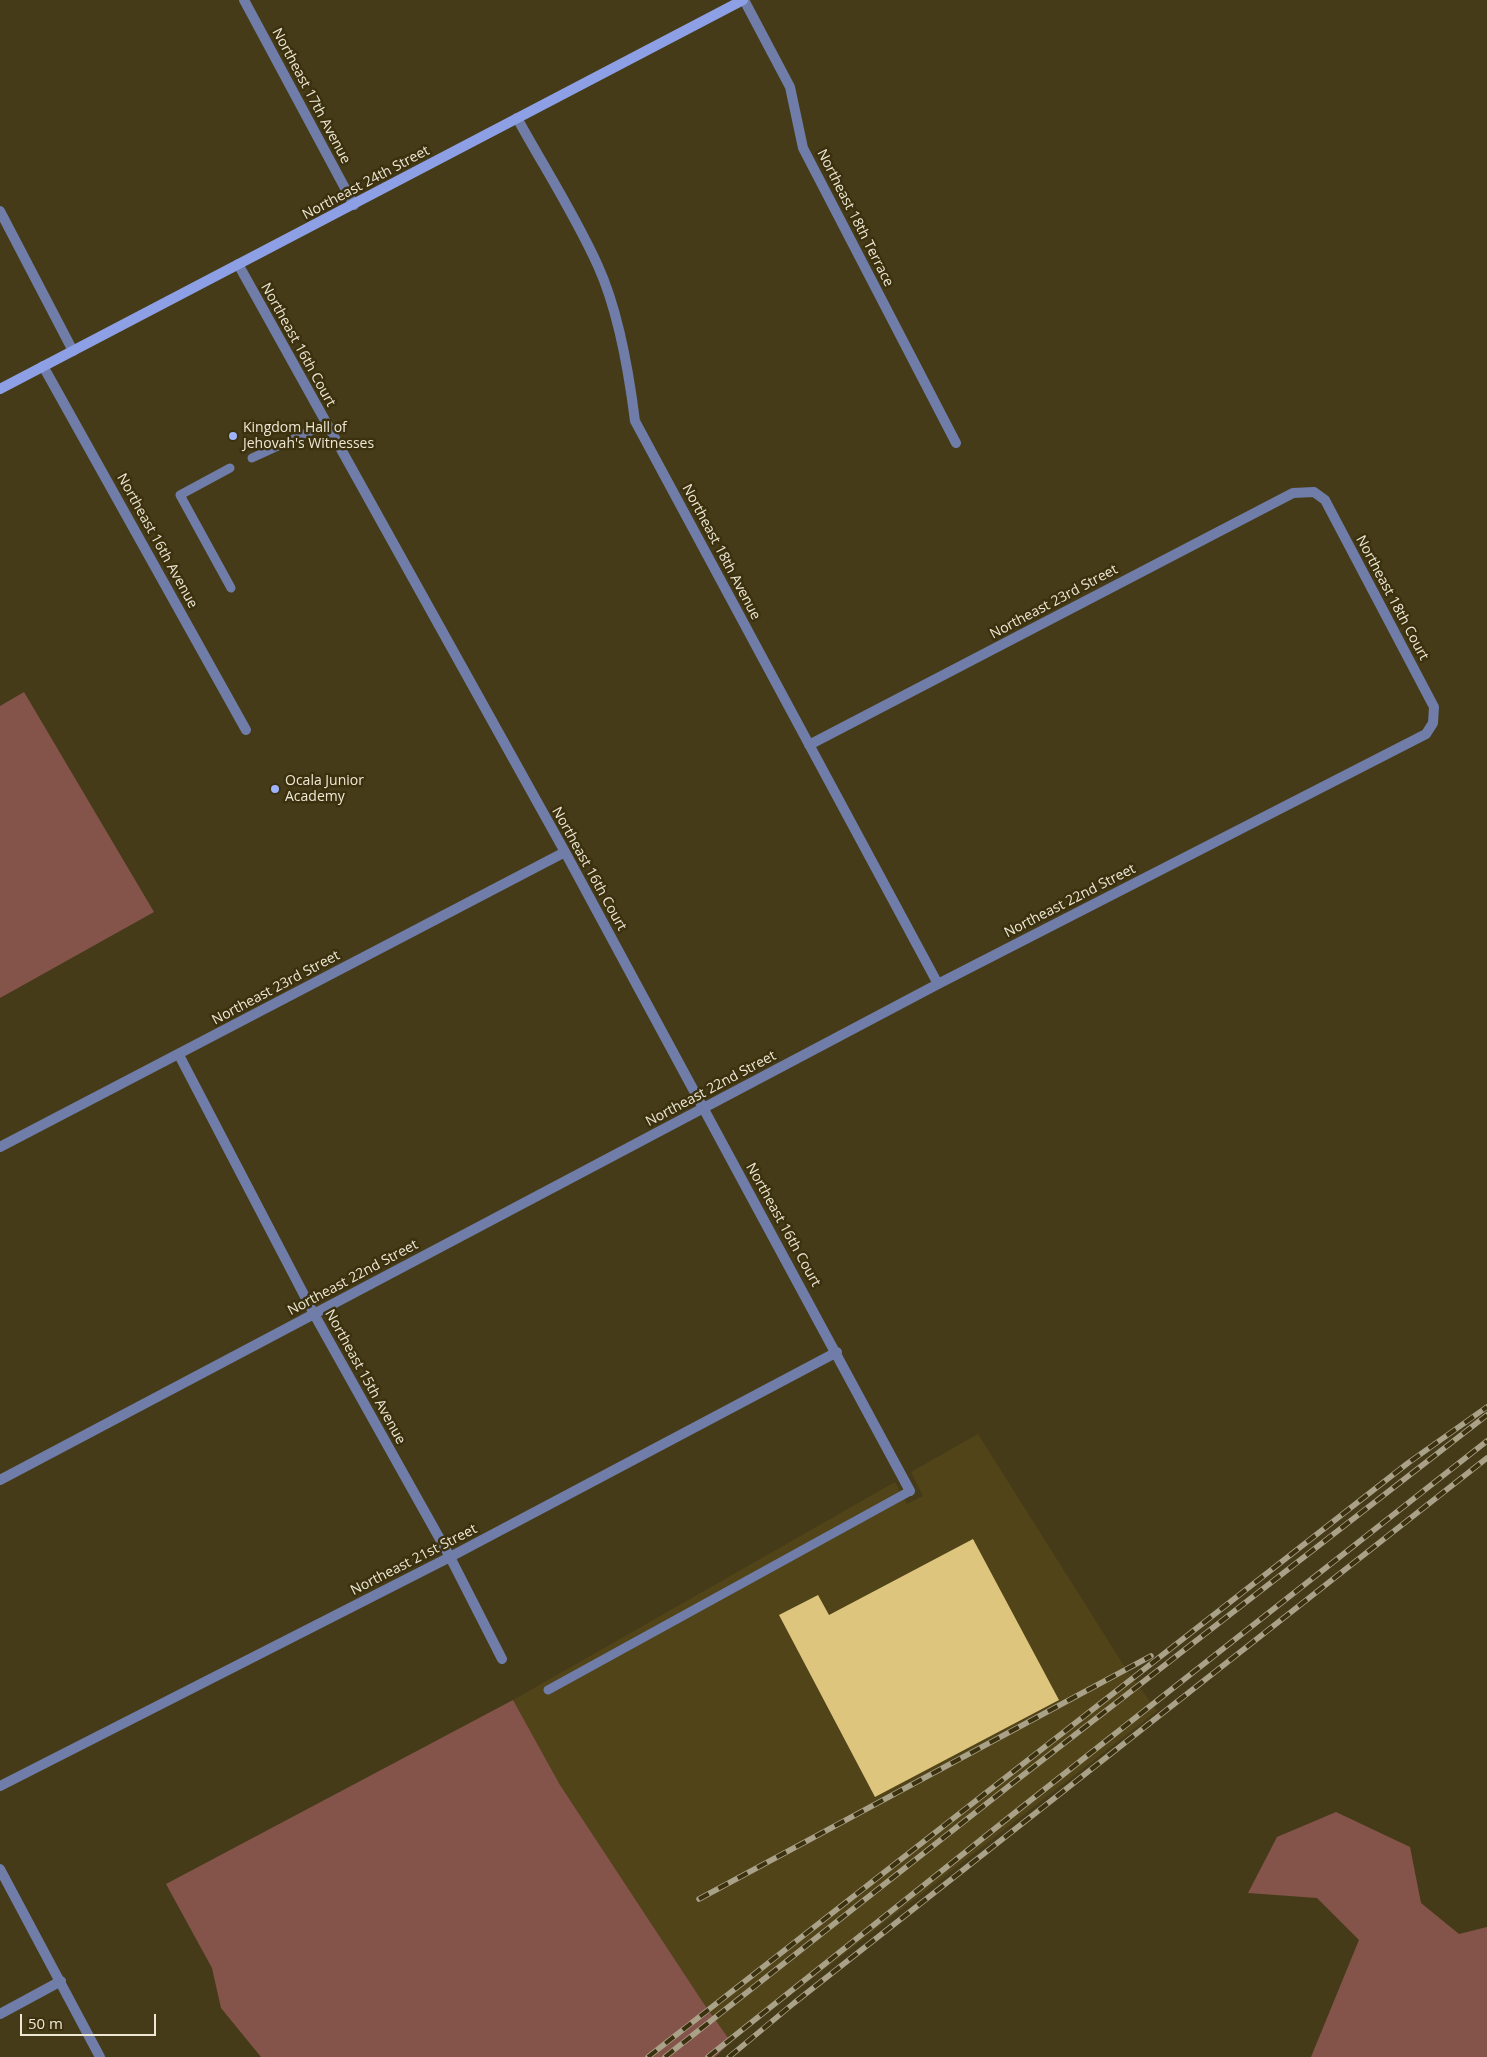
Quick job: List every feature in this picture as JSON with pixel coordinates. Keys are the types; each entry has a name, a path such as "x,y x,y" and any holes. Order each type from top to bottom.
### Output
{"street":[{"name":"Northeast 17th Avenue","path":"244,0 354,205"},
{"name":"Northeast 24th Street","path":"0,389 744,0"},
{"name":"Northeast 18th Terrace","path":"744,0 790,87 803,148 956,442"},
{"name":"Northeast 18th Avenue","path":"517,118 598,266 609,299 628,375 636,421 938,984"},
{"path":"0,211 73,351"},
{"name":"Northeast 16th Court","path":"238,264 565,852 837,1352 910,1491"},
{"name":"Northeast 16th Avenue","path":"43,366 246,730"},
{"name":"Northeast 23rd Street","path":"809,745 1293,493 1314,492"},
{"name":"Northeast 18th Court","path":"1314,492 1325,500 1434,707 1434,722"},
{"name":"Northeast 22nd Street","path":"0,1480 938,984 1426,734 1434,722"},
{"name":"Northeast 23rd Street","path":"0,1147 565,852"},
{"name":"Northeast 15th Avenue","path":"179,1055 314,1314 450,1557 502,1659"},
{"name":"Northeast 21st Street","path":"0,1786 450,1557 837,1352"},
{"path":"0,1869 100,2057"},
{"path":"0,2014 61,1982"}],"lane":[{"path":"252,458 326,424"},
{"path":"230,468 180,495 231,588"},
{"path":"548,1690 910,1491"}],"shaded area":[{"path":"24,692 154,912 0,998 0,706"},
{"path":"978,1434 1126,1669 1157,1711 731,2042 560,1785 513,1700 895,1482 907,1504 923,1496 911,1472"},
{"path":"513,1700 560,1785 731,2042 715,2057 261,2057 221,2008 212,1968 166,1884"},
{"path":"1336,1812 1410,1847 1421,1903 1459,1934 1487,1927 1487,2057 1311,2057 1359,1940 1317,1898 1248,1893 1277,1837"}],"building":[{"path":"973,1539 1059,1700 875,1797 779,1615 818,1595 829,1615"}],"railway":[{"path":"648,2057 1408,1463 1487,1407"},
{"path":"665,2057 1009,1786 1487,1415"},
{"path":"708,2057 1487,1441"},
{"path":"729,2057 794,2003 1487,1458"},
{"path":"699,1899 1151,1656"}],"place":[{"name":"Kingdom Hall of Jehovah's Witnesses","path":"233,436"},
{"name":"Ocala Junior Academy","path":"275,789"}]}
